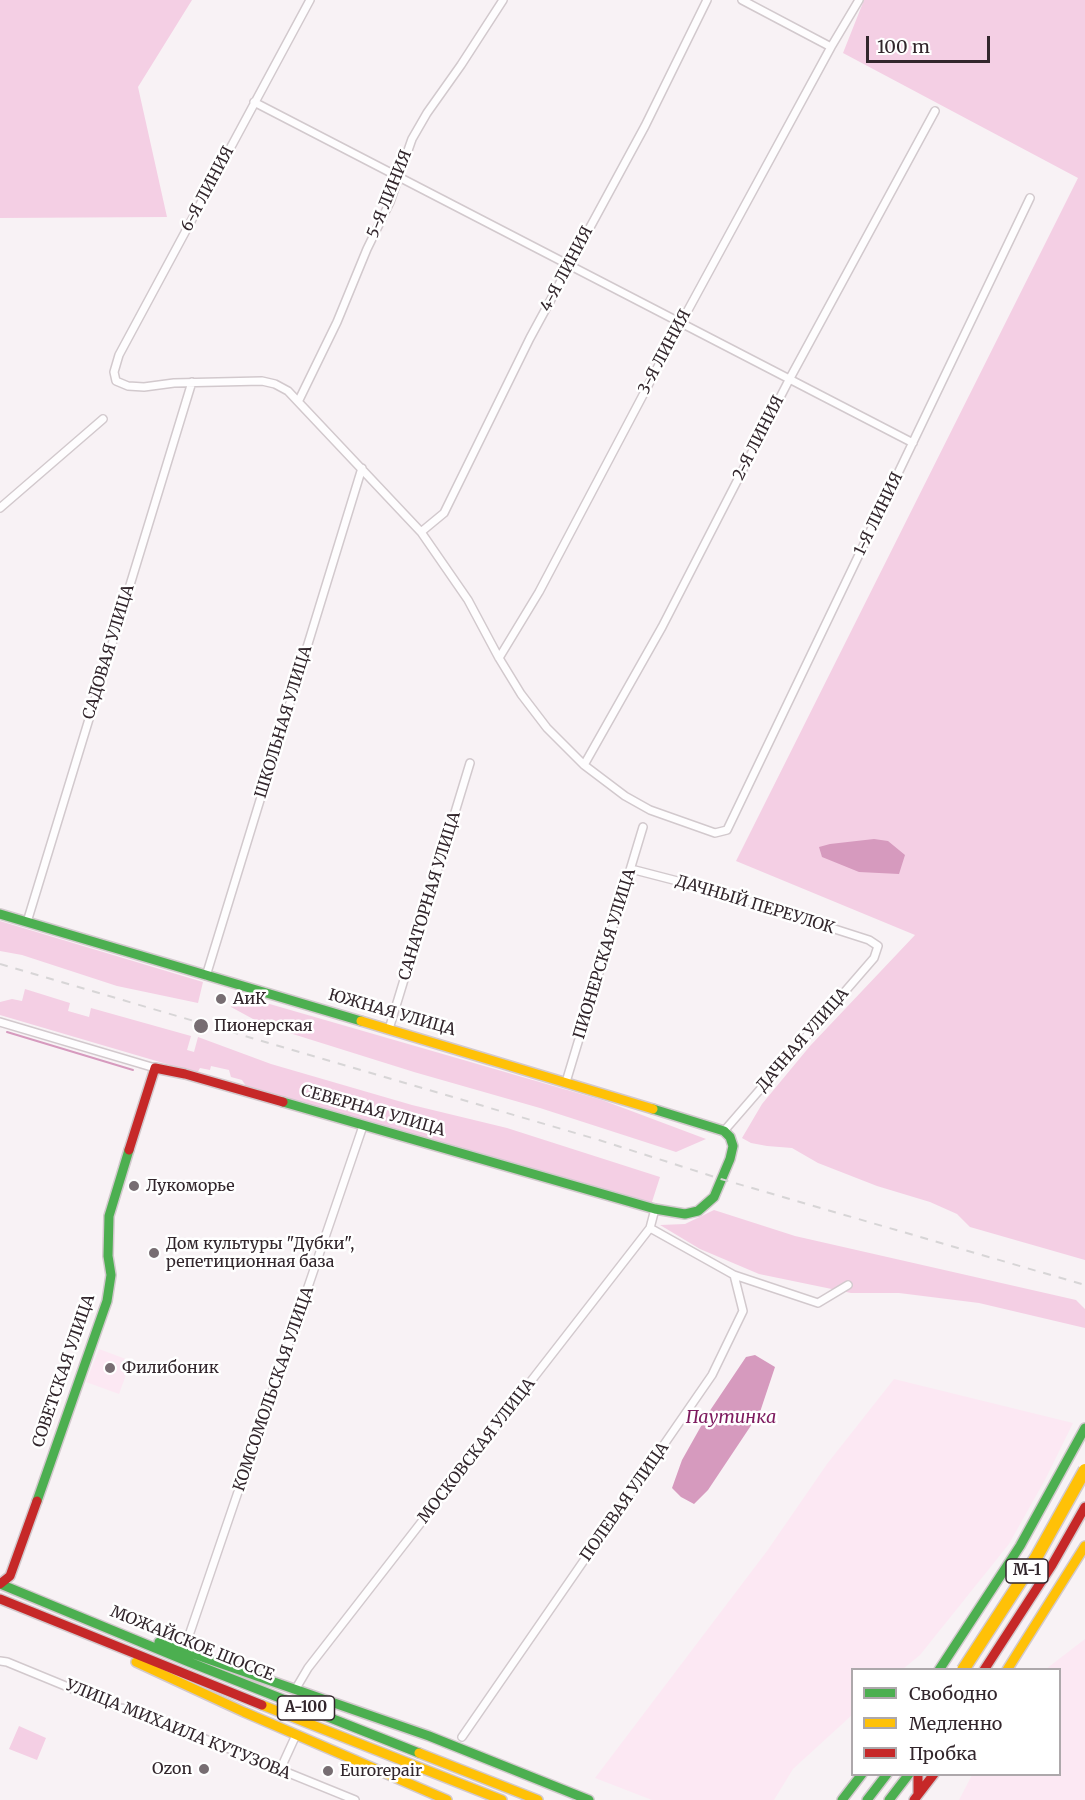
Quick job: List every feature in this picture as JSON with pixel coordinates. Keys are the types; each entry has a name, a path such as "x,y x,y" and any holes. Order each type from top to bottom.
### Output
{"main road":[{"name":"ЮЖНАЯ УЛИЦА","path":"0,914 723,1131"},
{"name":"СЕВЕРНАЯ УЛИЦА","path":"155,1068 185,1074 655,1209 685,1214 698,1211 714,1197 733,1146 730,1137 723,1131"},
{"name":"СОВЕТСКАЯ УЛИЦА","path":"3,1582 107,1301 111,1275 108,1256 109,1216 155,1068"},
{"path":"940,1668 1020,1546 1085,1428"},
{"name":"М-1","path":"964,1668 1037,1556 1085,1470"},
{"name":"М-1","path":"985,1668 1035,1592 1085,1507"},
{"path":"1008,1668 1085,1546"},
{"name":"МОЖАЙСКОЕ ШОССЕ","path":"3,1582 22,1593 189,1662 538,1800"},
{"name":"МОЖАЙСКОЕ ШОССЕ","path":"0,1601 502,1800"},
{"path":"75,1614 429,1736 590,1800"},
{"path":"66,1627 172,1680 447,1800"},
{"path":"959,1642 958,1652 967,1668"},
{"path":"842,1800 860,1776"},
{"path":"867,1800 885,1776"},
{"path":"889,1800 907,1776"},
{"path":"916,1797 918,1776"},
{"path":"916,1797 932,1776"}],"street":[{"name":"6-Я ЛИНИЯ","path":"192,382 144,387 128,386 116,381 114,372 119,355 310,0"},
{"name":"5-Я ЛИНИЯ","path":"299,400 337,322 399,177 412,140 427,113 503,0"},
{"name":"4-Я ЛИНИЯ","path":"421,532 444,513 530,338 645,126 707,0"},
{"path":"742,0 831,47"},
{"name":"3-Я ЛИНИЯ","path":"499,658 539,592 681,323 831,47 859,0"},
{"path":"254,102 913,444"},
{"name":"2-Я ЛИНИЯ","path":"584,765 662,627 789,380 935,111"},
{"name":"1-Я ЛИНИЯ","path":"584,765 625,796 650,810 715,833 727,830 1030,198"},
{"path":"192,382 262,381 275,384 299,400 421,532 468,600 521,694 547,728 584,765"},
{"name":"САДОВАЯ УЛИЦА","path":"27,922 192,382"},
{"path":"0,508 103,419"},
{"name":"ШКОЛЬНАЯ УЛИЦА","path":"207,975 362,468"},
{"name":"САНАТОРНАЯ УЛИЦА","path":"389,1029 470,763"},
{"name":"ПИОНЕРСКАЯ УЛИЦА","path":"566,1082 643,827"},
{"name":"ДАЧНЫЙ ПЕРЕУЛОК","path":"631,869 716,891 869,940 878,946"},
{"name":"ДАЧНАЯ УЛИЦА","path":"723,1131 874,958 878,946"},
{"name":"СЕВЕРНАЯ УЛИЦА","path":"0,1024 155,1068"},
{"name":"КОМСОМОЛЬСКАЯ УЛИЦА","path":"184,1650 363,1126"},
{"name":"МОСКОВСКАЯ УЛИЦА","path":"295,1690 315,1659 650,1227 655,1209"},
{"path":"650,1227 734,1275 818,1303 848,1285"},
{"name":"ПОЛЕВАЯ УЛИЦА","path":"462,1737 712,1375 743,1311 734,1275"},
{"name":"УЛИЦА МИХАИЛА КУТУЗОВА","path":"0,1661 119,1708 131,1709 355,1800"},
{"path":"280,1770 296,1735"}],"shaded area":[{"path":"0,0 192,0 138,87 167,217 0,218"},
{"path":"864,0 1085,0 1085,1260 970,1227 957,1214 930,1202 877,1186 818,1163 792,1148 751,1143 742,1138 762,1104 810,1046 915,935 736,861 1078,178 843,53"},
{"path":"0,921 203,982 198,1003 117,986 22,955 0,951"},
{"path":"25,989 70,1003 68,1011 89,1017 91,1008 191,1036 187,1050 194,1052 198,1037 271,1064 412,1105 507,1128 660,1177 651,1205 248,1089 242,1080 231,1077 229,1070 211,1066 210,1070 200,1068 196,1075 170,1065 0,1015 0,1002 12,999 22,1001"},
{"path":"235,994 602,1100 706,1139 676,1152 540,1108 414,1072 264,1025 231,1007"},
{"path":"714,1210 795,1236 1076,1300 1085,1309 1085,1328 979,1303 899,1293 851,1293 759,1274 700,1249 660,1225 685,1224"},
{"name":"Филибоник","path":"99,1349 131,1361 119,1394 86,1382"},
{"path":"894,1379 1073,1423 1046,1478 1009,1544 920,1655 904,1668 851,1668 851,1716 793,1769 774,1800 652,1800 595,1778 767,1551 827,1464"},
{"path":"1085,1639 1085,1800 959,1800 971,1776 1061,1776 1061,1668 1047,1668"},
{"path":"19,1726 46,1738 37,1760 9,1749"}],"water":[{"path":"874,839 888,841 905,855 899,874 859,872 822,857 819,847 830,844"},
{"name":"Паутинка","path":"755,1355 775,1367 760,1412 708,1490 694,1504 681,1497 672,1488 682,1460 709,1412 746,1357"}],"waterway":[{"path":"7,1032 133,1070"}],"railway":[{"path":"0,964 1085,1285"}],"traffic: fast":[{"path":"0,914 361,1021"},
{"path":"283,1102 655,1209 685,1214 698,1211 714,1197 730,1159 733,1146 730,1137 724,1131 653,1109"},
{"path":"37,1501 107,1301 111,1275 108,1256 109,1216 129,1150"},
{"path":"940,1668 1020,1546 1085,1428"},
{"path":"0,1584 419,1753"},
{"path":"159,1642 429,1736 589,1800"},
{"path":"842,1800 860,1776"},
{"path":"867,1800 885,1776"},
{"path":"889,1800 907,1776"}],"traffic: slow":[{"path":"361,1021 653,1109"},
{"path":"964,1668 1037,1556 1085,1470"},
{"path":"1008,1668 1085,1546"},
{"path":"136,1662 244,1712 447,1800"},
{"path":"262,1705 502,1800"},
{"path":"419,1753 538,1800"}],"traffic: jam":[{"path":"129,1150 155,1068 185,1074 283,1102"},
{"path":"0,1584 10,1576 37,1501"},
{"path":"985,1668 1052,1565 1085,1507"},
{"path":"0,1599 262,1705"},
{"path":"918,1776 918,1794"},
{"path":"914,1800 932,1776"}],"place":[{"name":"АиК","path":"221,999"},
{"name":"Пионерская","path":"201,1026"},
{"name":"Лукоморье","path":"134,1186"},
{"name":"Дом культуры \"Дубки\", репетиционная база","path":"154,1253"},
{"name":"Филибоник","path":"110,1368"},
{"name":"Ozon","path":"204,1769"},
{"name":"Eurorepair","path":"328,1771"}]}
